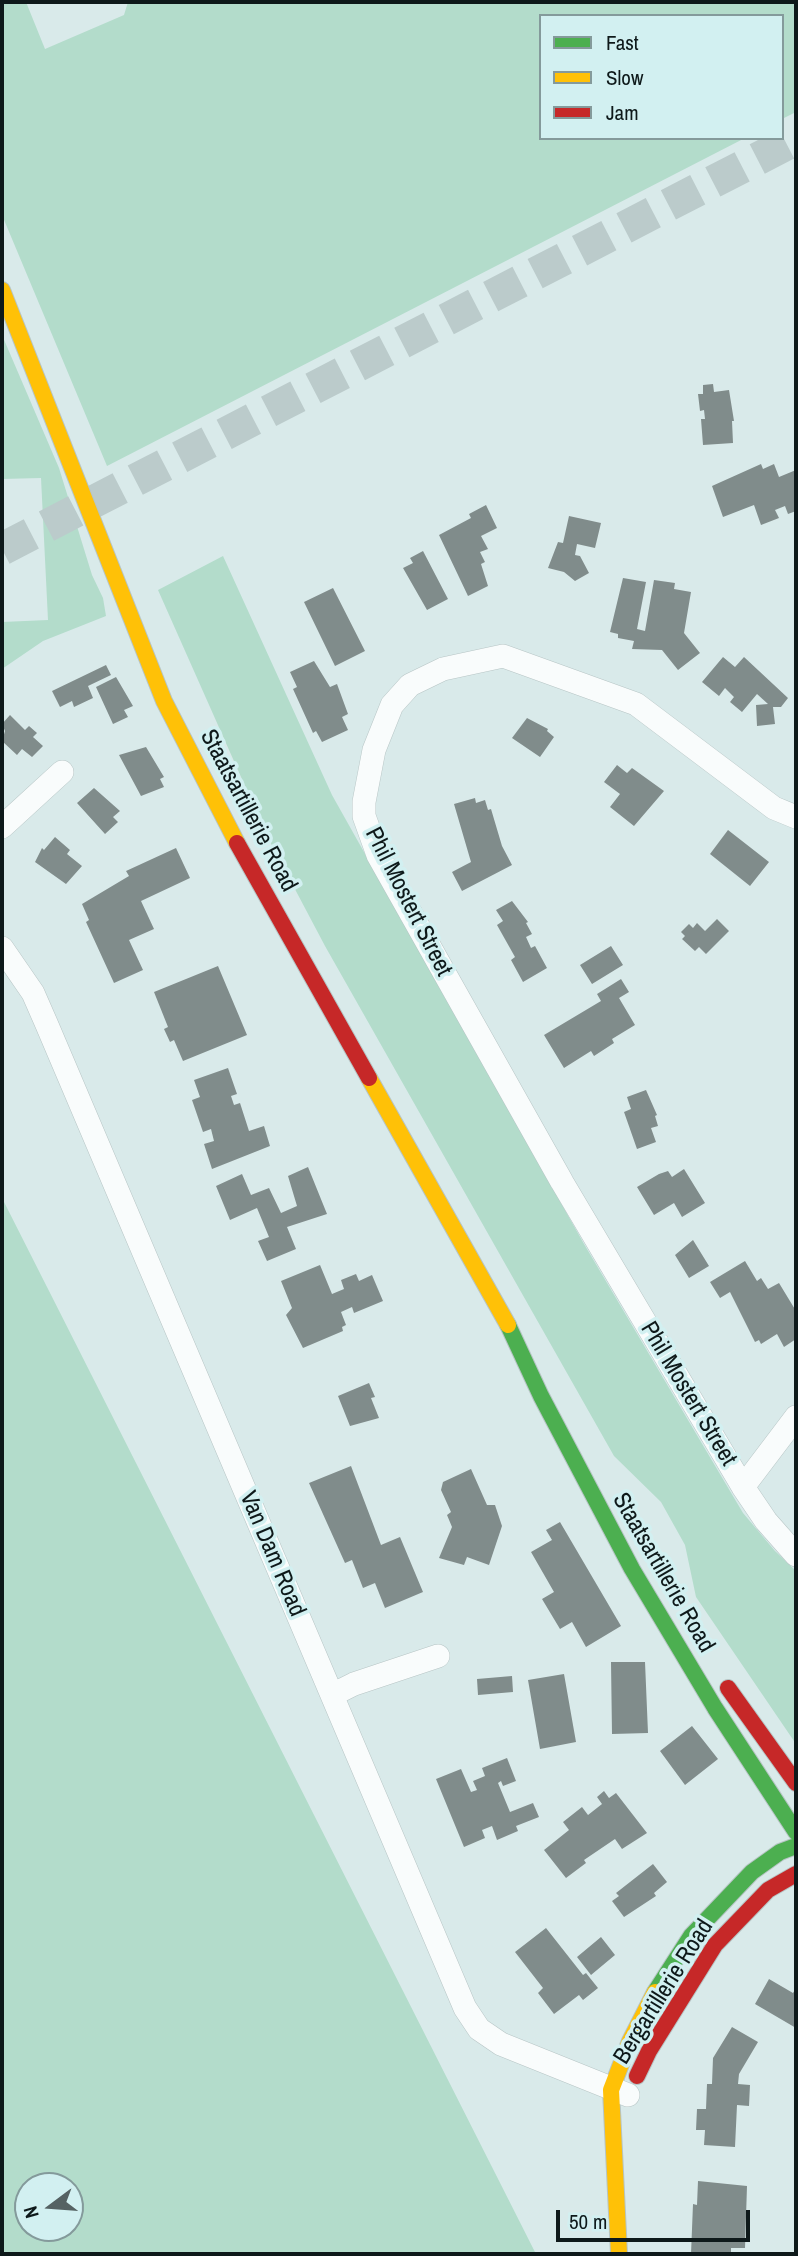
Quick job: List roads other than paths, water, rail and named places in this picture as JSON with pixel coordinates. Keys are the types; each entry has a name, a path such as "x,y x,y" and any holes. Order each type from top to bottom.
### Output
{"street":[{"name":"Staatsartillerie Road","path":"2,290 164,701 240,850 509,1327 541,1396 639,1581 715,1708 796,1832"},
{"name":"Phil Mostert Street","path":"796,817 774,808 636,704 503,656 443,669 410,685 392,705 374,750 364,802 364,816 378,855 562,1182 743,1487 766,1521 796,1555"},
{"path":"2,827 62,772"},
{"name":"Van Dam Road","path":"2,948 38,1004 465,2008 479,2029 501,2045 620,2093"},
{"name":"Staatsartillerie Road","path":"509,1327 552,1387 620,1510"},
{"path":"743,1487 796,1417"},
{"path":"332,1695 354,1684 438,1656"},
{"name":"Staatsartillerie Road","path":"715,1669 796,1783"},
{"name":"Bergartillerie Road","path":"620,2254 614,2162 620,2093 647,2005 691,1936 752,1872 780,1852 796,1846"},
{"name":"Bergartillerie Road","path":"620,2093 649,2052 715,1945 734,1922 768,1890 796,1874"}],"tunnel":[{"path":"2,549 796,139"}]}
